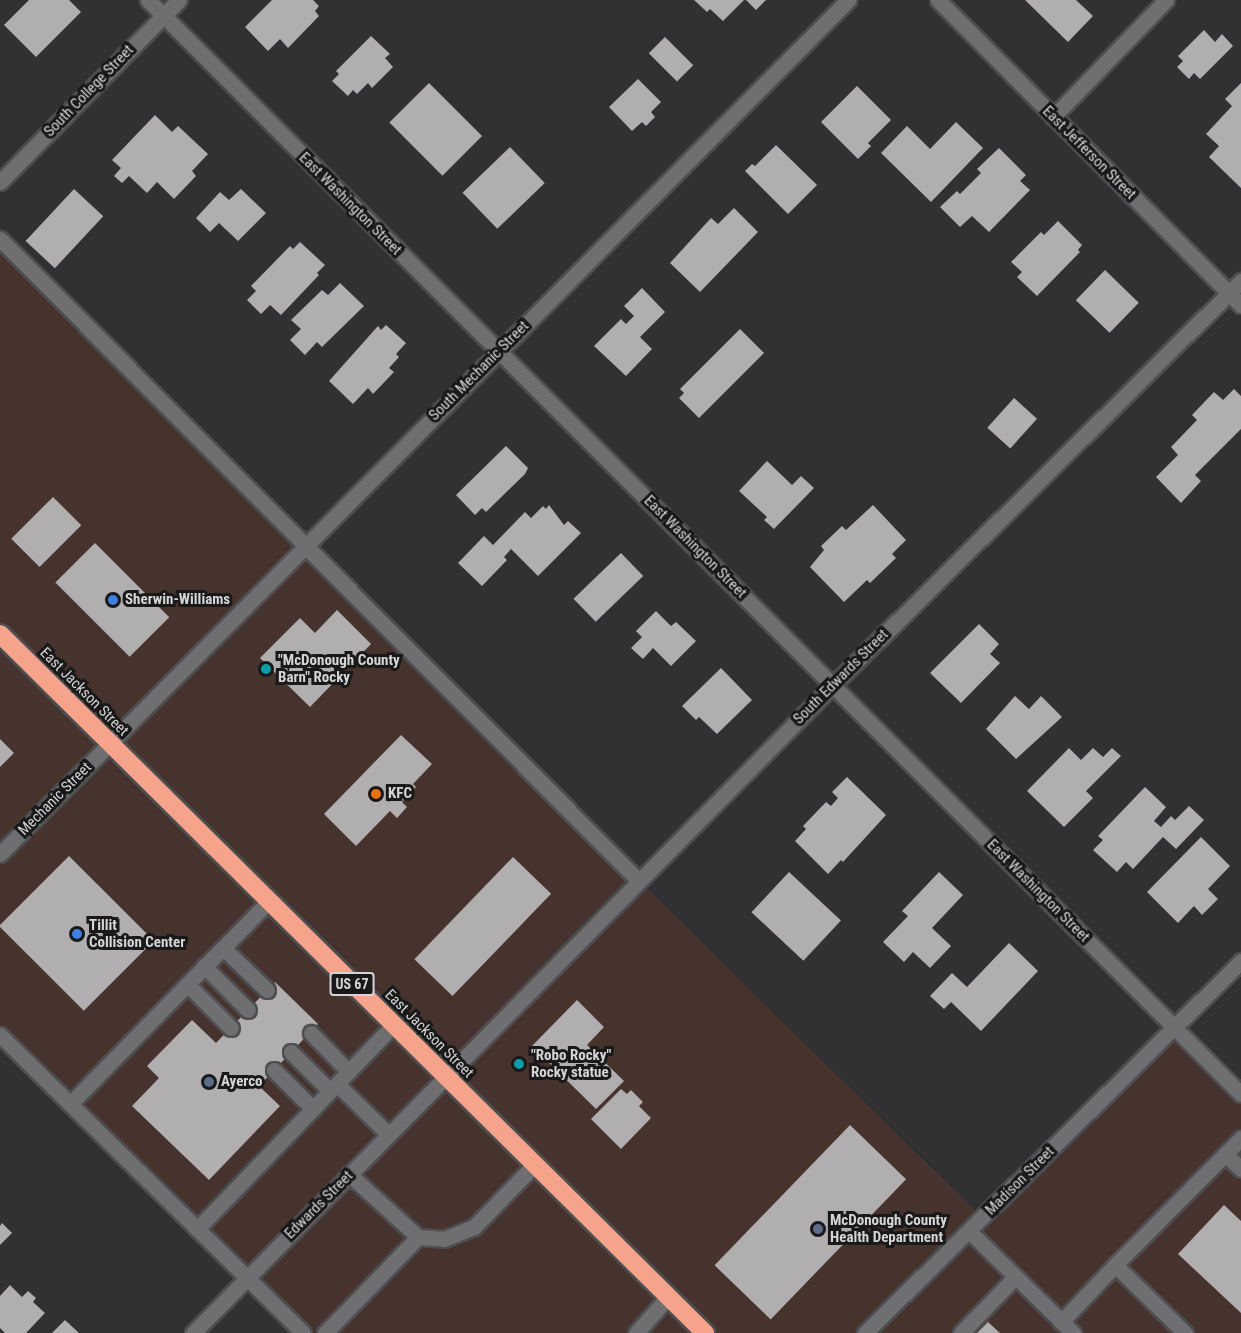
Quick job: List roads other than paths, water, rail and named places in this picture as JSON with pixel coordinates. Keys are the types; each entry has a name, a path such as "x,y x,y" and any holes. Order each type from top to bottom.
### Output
{"highway":[{"name":"East Jackson Street","path":"0,634 705,1333"}],"street":[{"name":"East Washington Street","path":"148,0 498,352 834,684 1241,1094"},
{"name":"South College Street","path":"0,182 179,0"},
{"name":"South Mechanic Street","path":"111,743 848,0"},
{"name":"East Jefferson Street","path":"938,0 1241,305"},
{"path":"1053,117 1166,0"},
{"path":"0,239 639,880"},
{"name":"South Edwards Street","path":"445,1076 834,684 1241,281"},
{"name":"Mechanic Street","path":"0,854 111,743"},
{"path":"70,1104 269,901"},
{"path":"223,948 267,990"},
{"name":"Madison Street","path":"865,1333 1241,962"},
{"path":"204,966 248,1010"},
{"path":"187,984 231,1028"},
{"path":"197,1229 393,1025"},
{"path":"311,1033 348,1071"},
{"path":"0,1035 303,1333"},
{"path":"291,1052 388,1134"},
{"path":"274,1070 312,1109"},
{"name":"Edwards Street","path":"193,1333 445,1076"},
{"path":"1061,1322 1241,1138"},
{"path":"1225,1154 1241,1169"},
{"path":"349,1174 418,1237 444,1239 474,1227 534,1165"},
{"path":"969,1231 1073,1333"},
{"path":"325,1333 418,1237"},
{"path":"1115,1265 1185,1333"},
{"path":"961,1333 1015,1277"},
{"path":"636,1333 668,1297"}],"place":[{"name":"Sherwin-Williams","path":"113,600"},
{"name":"\"McDonough County Barn\" Rocky","path":"266,669"},
{"name":"KFC","path":"376,794"},
{"name":"Tillit Collision Center","path":"77,934"},
{"name":"\"Robo Rocky\" Rocky statue","path":"519,1064"},
{"name":"Ayerco","path":"209,1082"},
{"name":"McDonough County Health Department","path":"818,1229"}]}
